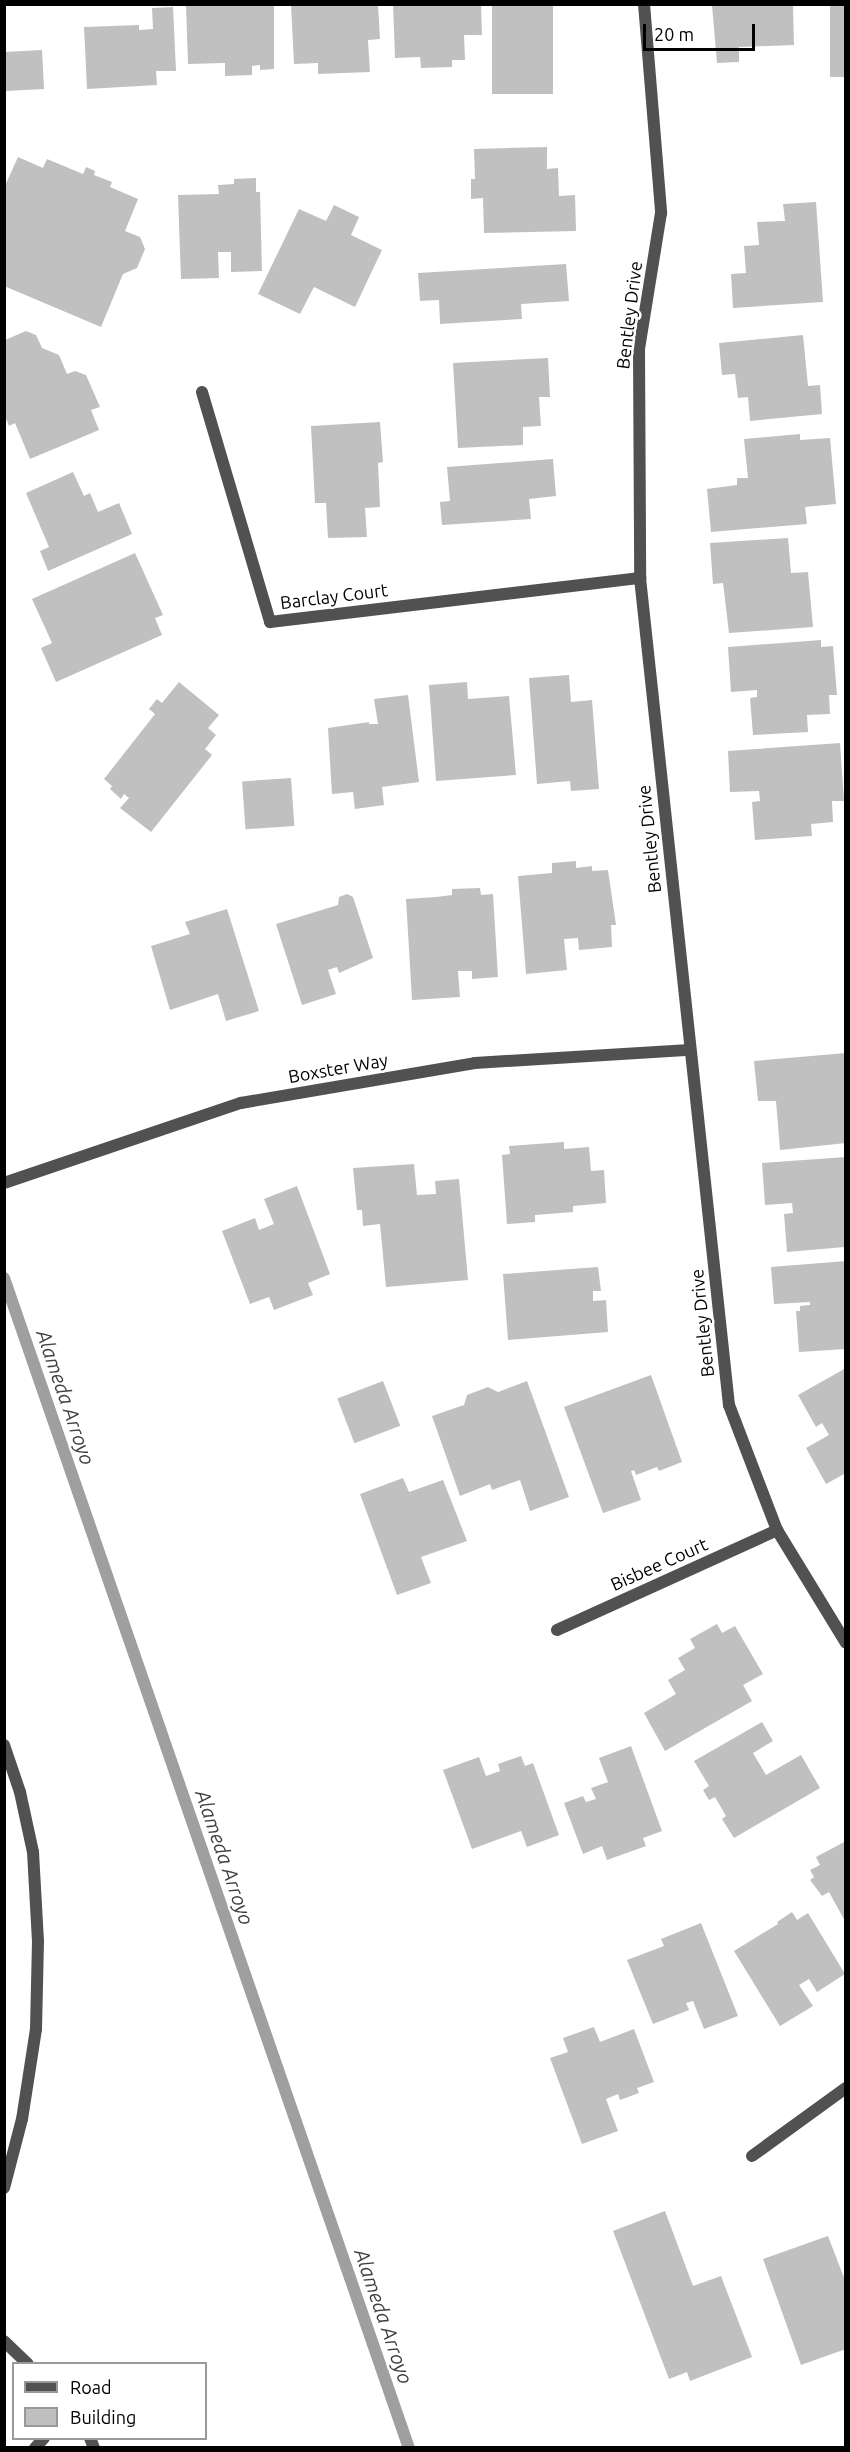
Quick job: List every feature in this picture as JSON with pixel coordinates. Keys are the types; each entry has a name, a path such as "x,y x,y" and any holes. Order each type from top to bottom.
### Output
{"street":[{"name":"Bentley Drive","path":"644,4 661,213 639,349 640,578 729,1405 777,1530 846,1643"},
{"name":"Barclay Court","path":"202,392 270,622 640,578"},
{"name":"Boxster Way","path":"4,1184 241,1103 475,1063 690,1050"},
{"name":"Bisbee Court","path":"557,1630 777,1530"},
{"path":"4,1745 20,1792 33,1852 38,1941 36,2029 22,2120 4,2188"},
{"path":"752,2156 846,2088"},
{"path":"4,2341 26,2362"}],"building":[{"path":"393,4 481,4 482,35 464,35 465,60 452,60 452,67 421,68 420,57 395,58"},
{"path":"492,4 553,4 553,94 492,94"},
{"path":"830,4 846,4 846,77 830,77"},
{"path":"186,5 274,5 274,69 260,70 260,65 252,66 252,75 225,76 225,63 188,64"},
{"path":"291,5 378,5 380,39 368,40 370,72 318,74 318,63 294,64"},
{"path":"712,5 793,5 794,45 739,47 739,62 717,63"},
{"path":"173,7 176,71 156,71 157,85 87,89 84,27 139,25 139,30 153,29 152,8"},
{"path":"42,50 44,89 6,91 4,52"},
{"path":"547,147 547,169 558,168 559,196 575,195 576,231 484,233 483,198 471,199 471,179 475,179 474,149"},
{"path":"18,157 43,168 47,159 83,174 86,167 95,171 94,175 112,182 110,187 138,199 125,231 140,237 145,249 137,268 123,274 101,327 4,286 4,188"},
{"path":"256,178 256,192 260,192 262,271 231,272 231,252 218,252 219,278 181,279 178,195 219,194 218,185 234,184 234,179"},
{"path":"816,202 823,302 733,308 731,274 746,273 744,246 759,245 757,222 785,221 783,204"},
{"path":"334,205 359,217 351,235 382,250 355,307 314,287 300,314 258,294 299,209 326,221"},
{"path":"566,264 569,301 521,304 522,319 440,324 439,300 420,301 418,273"},
{"path":"26,331 36,335 42,348 59,355 67,374 75,371 86,375 100,407 91,410 99,430 30,459 15,423 9,426 5,416 5,340"},
{"path":"803,335 808,386 820,385 822,414 750,421 748,397 738,398 735,374 722,375 719,343"},
{"path":"548,358 550,397 539,397 541,426 523,427 523,445 458,448 453,363"},
{"path":"380,422 383,462 378,463 380,507 365,508 367,537 328,538 326,503 315,503 311,426"},
{"path":"800,434 800,440 830,438 836,504 805,507 807,524 711,532 707,489 737,485 737,478 748,478 744,439"},
{"path":"553,459 556,496 529,499 531,519 442,525 440,502 450,501 447,467"},
{"path":"73,472 84,496 90,493 98,512 119,503 132,534 48,571 40,551 49,547 26,493"},
{"path":"788,538 791,573 808,572 813,627 729,633 723,583 713,584 710,543"},
{"path":"135,553 163,615 155,618 162,635 56,682 41,648 52,643 32,599"},
{"path":"821,640 821,647 833,646 837,695 829,695 830,714 807,715 808,732 753,735 750,698 757,697 757,690 731,692 728,647"},
{"path":"569,675 571,702 592,700 599,789 571,791 570,781 537,784 529,678"},
{"path":"179,682 219,715 208,728 216,735 205,749 212,755 151,832 120,808 129,798 124,794 121,799 110,789 112,786 104,779 155,714 149,709 157,699 162,703"},
{"path":"467,682 468,699 509,696 516,775 436,781 429,685"},
{"path":"408,695 419,782 382,787 384,805 355,809 353,792 332,794 328,728 369,722 369,724 378,724 374,699"},
{"path":"840,743 844,801 832,801 833,822 811,824 812,836 755,840 752,802 760,801 759,791 730,792 728,751"},
{"path":"291,778 294,826 245,829 242,781"},
{"path":"576,861 576,868 592,866 592,871 608,870 616,925 611,925 612,947 579,950 578,938 564,939 567,970 526,974 518,876 552,873 552,863"},
{"path":"480,888 481,895 493,894 498,977 472,979 472,971 458,971 460,997 412,1000 406,899 452,895 452,889"},
{"path":"347,894 353,897 373,958 339,973 337,967 328,970 336,994 302,1005 276,924 338,905 339,897"},
{"path":"227,909 259,1011 226,1021 218,994 170,1010 151,946 190,934 185,922"},
{"path":"846,1053 846,1143 780,1150 776,1101 758,1101 754,1061"},
{"path":"564,1142 564,1149 589,1147 591,1171 604,1170 606,1203 573,1206 573,1212 535,1215 535,1222 507,1224 502,1155 510,1154 509,1146"},
{"path":"846,1157 845,1247 787,1252 784,1214 793,1213 792,1203 765,1205 762,1163"},
{"path":"414,1164 417,1195 436,1194 435,1181 459,1179 468,1280 386,1287 380,1224 363,1226 362,1210 357,1210 353,1168"},
{"path":"297,1186 330,1274 308,1283 313,1295 274,1310 269,1297 250,1304 222,1231 255,1218 259,1230 274,1224 264,1199"},
{"path":"846,1261 846,1349 799,1352 796,1311 800,1311 800,1306 810,1305 810,1302 774,1304 771,1267"},
{"path":"598,1267 601,1291 593,1291 593,1301 606,1300 608,1332 508,1340 503,1274"},
{"path":"846,1368 846,1473 826,1484 806,1448 829,1435 822,1423 816,1427 798,1395"},
{"path":"651,1375 682,1462 659,1471 657,1467 636,1475 634,1470 631,1471 641,1500 603,1513 564,1407"},
{"path":"383,1381 400,1426 354,1443 337,1399"},
{"path":"527,1381 569,1497 530,1511 520,1480 492,1490 490,1484 460,1496 432,1416 464,1405 467,1395 488,1387 498,1392"},
{"path":"403,1478 409,1492 443,1480 467,1541 421,1557 431,1583 397,1595 360,1494"},
{"path":"717,1624 722,1633 735,1626 763,1674 743,1685 752,1701 665,1751 644,1713 676,1694 668,1680 685,1670 678,1658 695,1648 690,1639"},
{"path":"762,1722 773,1741 753,1753 766,1775 801,1755 820,1788 734,1838 722,1819 726,1816 715,1797 709,1800 703,1790 709,1786 694,1761"},
{"path":"631,1746 662,1831 643,1838 646,1846 607,1860 602,1846 583,1854 564,1803 583,1796 586,1802 596,1799 591,1788 608,1782 599,1758"},
{"path":"521,1756 525,1766 533,1763 559,1835 527,1847 521,1831 472,1849 443,1770 479,1757 486,1776 500,1771 498,1764"},
{"path":"846,1841 846,1923 829,1892 822,1896 810,1880 814,1877 810,1870 820,1865 816,1857"},
{"path":"792,1912 797,1920 808,1913 845,1974 817,1992 809,1979 799,1985 813,2006 780,2026 734,1951 778,1924 777,1922"},
{"path":"701,1923 738,2016 704,2029 693,2001 686,2003 689,2010 653,2024 627,1960 664,1946 661,1939"},
{"path":"594,2027 600,2042 634,2029 654,2082 637,2088 639,2093 620,2100 618,2094 606,2099 618,2131 582,2144 550,2058 568,2052 563,2038"},
{"path":"665,2211 693,2286 721,2276 752,2357 690,2381 687,2372 669,2379 613,2231"},
{"path":"828,2236 846,2283 846,2349 801,2365 763,2259"}],"waterway":[{"name":"Alameda Arroyo","path":"4,1278 409,2448"}]}
